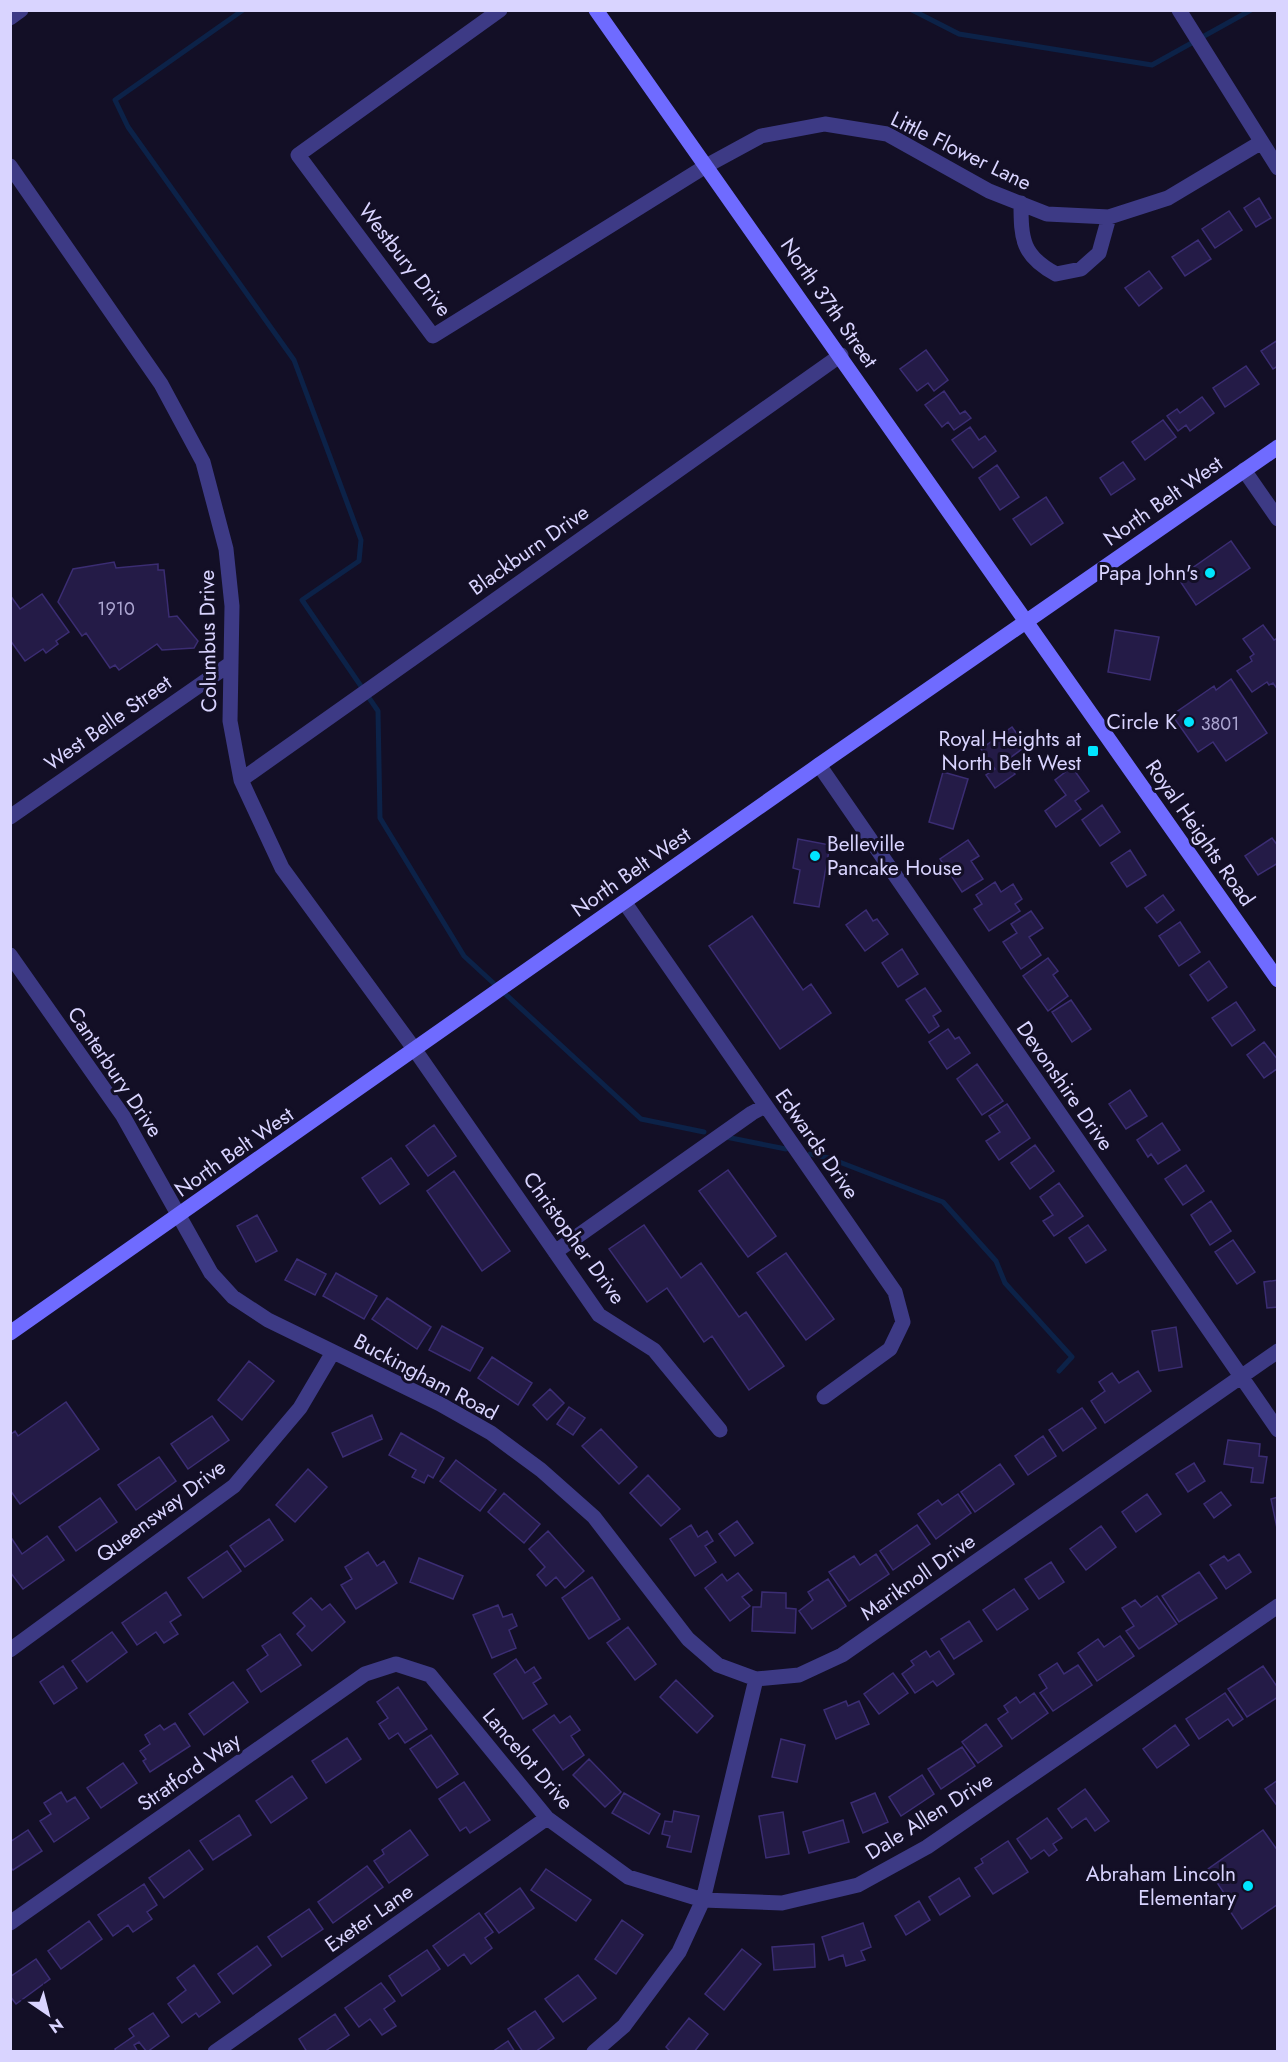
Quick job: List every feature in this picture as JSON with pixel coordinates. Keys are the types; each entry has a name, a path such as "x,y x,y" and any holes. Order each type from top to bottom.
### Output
{"main road":[{"name":"North 37th Street","path":"596,10 841,355 1025,621"},
{"name":"North Belt West","path":"10,1333 1025,621 1278,447"},
{"name":"Royal Heights Road","path":"1025,621 1278,980"}],"street":[{"path":"10,18 21,10"},
{"name":"Westbury Drive","path":"500,10 298,155 433,336 706,166"},
{"path":"1179,10 1260,143 1278,168"},
{"name":"Little Flower Lane","path":"706,166 762,136 825,124 887,134 989,191 1047,214 1109,217 1168,198 1260,143"},
{"name":"Columbus Drive","path":"10,166 161,384 203,462 226,549 232,606 230,721 241,780 282,868 415,1050"},
{"path":"1021,203 1021,231 1028,249 1039,265 1056,274 1081,269 1099,253 1109,217"},
{"name":"Blackburn Drive","path":"241,780 841,355"},
{"path":"1244,470 1278,519"},
{"name":"West Belle Street","path":"10,817 230,664"},
{"name":"Devonshire Drive","path":"819,765 1278,1430"},
{"name":"Edwards Drive","path":"625,903 895,1292 903,1322 890,1349 824,1397"},
{"name":"Canterbury Drive","path":"10,955 123,1116 179,1216"},
{"name":"Christopher Drive","path":"415,1050 599,1315 654,1350 720,1431"},
{"path":"555,1252 752,1113 765,1107"},
{"name":"Buckingham Road","path":"179,1216 211,1273 233,1297 268,1320 440,1404 491,1433 541,1470 594,1516 688,1639 718,1665 756,1679"},
{"name":"Mariknoll Drive","path":"756,1679 799,1675 842,1655 1278,1351"},
{"name":"Queensway Drive","path":"12,1644 234,1486 300,1408 333,1352"},
{"name":"Dale Allen Drive","path":"704,1900 782,1903 858,1885 927,1847 1278,1606"},
{"name":"Lancelot Drive","path":"396,1664 429,1675 547,1818 628,1877 704,1900"},
{"name":"Stratford Way","path":"10,1923 365,1674 396,1664"},
{"path":"594,2052 624,2026 679,1952 704,1900 756,1679"},
{"name":"Exeter Lane","path":"215,2052 547,1818"}],"building":[{"path":"1259,198 1271,218 1256,227 1244,208"},
{"path":"1229,211 1242,230 1215,248 1202,229"},
{"path":"1198,240 1211,259 1185,276 1172,257"},
{"path":"1149,271 1162,288 1139,306 1125,288"},
{"path":"1278,340 1278,366 1273,369 1261,351"},
{"path":"926,350 948,380 934,391 928,383 917,391 900,369"},
{"path":"1246,366 1259,384 1225,407 1213,388"},
{"path":"944,391 960,414 965,411 971,418 954,430 948,422 942,427 925,405"},
{"path":"1202,397 1214,413 1190,431 1186,425 1178,431 1167,416 1177,409 1180,413"},
{"path":"1163,420 1176,437 1145,460 1132,442"},
{"path":"970,427 979,440 985,436 996,451 973,468 952,440"},
{"path":"1123,462 1135,479 1111,495 1100,478"},
{"path":"997,465 1019,497 1000,510 979,478"},
{"path":"1046,497 1063,523 1031,545 1013,519"},
{"path":"1231,541 1250,568 1196,605 1178,578"},
{"path":"114,562 116,568 158,564 158,570 164,570 169,617 177,616 198,641 194,648 162,650 157,644 119,670 115,665 110,668 86,633 82,636 58,602 73,569"},
{"path":"42,594 69,632 56,641 58,644 46,653 43,649 25,661 10,640 10,595 20,609"},
{"path":"1263,625 1274,640 1278,638 1278,690 1273,683 1269,685 1267,682 1252,692 1237,671 1252,661 1250,657 1254,654 1243,639"},
{"path":"1115,630 1159,637 1150,680 1108,672"},
{"path":"1231,679 1267,733 1226,761 1213,742 1198,752 1172,715 1214,686 1216,690"},
{"path":"1012,727 1026,746 1006,761 1015,774 995,788 986,775 995,769 981,749"},
{"path":"1072,767 1089,791 1075,801 1081,809 1056,827 1045,811 1066,795 1055,780"},
{"path":"943,772 968,779 953,829 929,822"},
{"path":"1102,805 1120,832 1100,846 1082,820"},
{"path":"1272,838 1278,846 1278,863 1258,875 1245,856"},
{"path":"798,839 830,845 819,907 794,903 800,870 793,868"},
{"path":"968,840 979,856 971,861 983,879 962,892 940,859"},
{"path":"1130,850 1146,875 1127,887 1111,863"},
{"path":"995,882 1001,892 1013,884 1022,899 1015,904 1020,911 989,931 974,909 982,904 976,895"},
{"path":"1163,895 1174,910 1157,923 1145,908"},
{"path":"866,910 873,921 877,919 888,934 865,951 846,925"},
{"path":"1031,911 1043,928 1029,937 1041,955 1021,969 1003,942 1017,933 1011,924"},
{"path":"752,916 803,990 811,984 831,1013 780,1049 709,946"},
{"path":"1180,922 1200,952 1179,966 1159,936"},
{"path":"902,949 918,974 898,987 882,963"},
{"path":"1048,958 1058,971 1053,975 1068,996 1048,1011 1023,976"},
{"path":"1209,961 1227,987 1208,1001 1190,975"},
{"path":"925,988 941,1011 933,1016 939,1026 929,1033 906,1000"},
{"path":"1071,1000 1091,1029 1072,1042 1052,1012"},
{"path":"1236,1002 1255,1030 1232,1046 1212,1018"},
{"path":"948,1029 955,1039 959,1037 970,1053 947,1069 929,1042"},
{"path":"1264,1042 1278,1060 1278,1068 1264,1078 1247,1055"},
{"path":"977,1064 1003,1101 982,1115 957,1079"},
{"path":"1130,1090 1147,1116 1126,1129 1109,1104"},
{"path":"1007,1104 1030,1138 999,1160 986,1141 1000,1132 989,1116"},
{"path":"1162,1123 1180,1150 1158,1164 1151,1154 1148,1157 1137,1140"},
{"path":"434,1125 456,1156 428,1176 406,1146"},
{"path":"1035,1145 1054,1171 1030,1189 1011,1163"},
{"path":"391,1158 409,1184 380,1204 362,1178"},
{"path":"1186,1165 1204,1191 1183,1205 1165,1179"},
{"path":"728,1170 776,1236 748,1257 699,1191"},
{"path":"454,1171 510,1251 482,1271 427,1191"},
{"path":"1059,1183 1083,1216 1054,1236 1043,1221 1053,1215 1040,1197"},
{"path":"1211,1201 1231,1231 1210,1245 1191,1215"},
{"path":"257,1215 277,1251 256,1262 237,1226"},
{"path":"644,1225 681,1278 701,1263 739,1317 746,1312 784,1366 749,1390 712,1336 704,1342 667,1288 647,1302 609,1249"},
{"path":"1088,1225 1106,1250 1086,1263 1069,1238"},
{"path":"1233,1240 1255,1272 1237,1284 1215,1252"},
{"path":"786,1253 834,1319 806,1340 757,1273"},
{"path":"297,1259 326,1274 315,1295 285,1280"},
{"path":"336,1273 377,1296 364,1319 323,1296"},
{"path":"1278,1280 1278,1307 1267,1308 1264,1282"},
{"path":"387,1298 431,1327 417,1349 372,1319"},
{"path":"442,1326 483,1348 470,1371 429,1350"},
{"path":"1176,1327 1182,1367 1159,1371 1152,1331"},
{"path":"492,1357 532,1383 518,1405 478,1378"},
{"path":"249,1361 274,1381 242,1420 218,1400"},
{"path":"1138,1371 1151,1391 1105,1423 1091,1401 1105,1391 1099,1382 1112,1373 1119,1383"},
{"path":"550,1389 564,1403 547,1420 533,1405"},
{"path":"66,1402 99,1449 20,1504 10,1490 10,1435 15,1431 18,1436"},
{"path":"569,1407 585,1418 573,1435 557,1424"},
{"path":"1082,1408 1096,1428 1063,1451 1049,1430"},
{"path":"372,1415 382,1439 343,1457 332,1433"},
{"path":"212,1416 229,1440 188,1469 171,1444"},
{"path":"601,1429 637,1467 619,1484 582,1446"},
{"path":"401,1433 444,1458 433,1478 428,1475 424,1483 412,1477 416,1470 389,1455"},
{"path":"1043,1436 1056,1456 1028,1475 1015,1456"},
{"path":"1228,1440 1260,1444 1259,1456 1267,1457 1263,1483 1251,1482 1253,1468 1224,1464"},
{"path":"159,1457 176,1481 136,1510 118,1485"},
{"path":"456,1460 496,1490 480,1511 440,1481"},
{"path":"1194,1463 1205,1481 1188,1492 1176,1474"},
{"path":"1000,1464 1014,1484 975,1512 961,1492"},
{"path":"308,1469 327,1487 295,1522 276,1505"},
{"path":"648,1475 680,1509 661,1526 630,1493"},
{"path":"1221,1492 1231,1505 1214,1518 1204,1504"},
{"path":"504,1493 540,1524 524,1543 488,1512"},
{"path":"958,1494 971,1513 936,1539 918,1514 938,1500 942,1505"},
{"path":"1147,1494 1161,1514 1136,1532 1122,1512"},
{"path":"1278,1497 1278,1533 1271,1499"},
{"path":"100,1498 117,1522 76,1551 59,1527"},
{"path":"269,1519 283,1540 245,1567 230,1546"},
{"path":"737,1521 753,1543 735,1556 719,1534"},
{"path":"691,1525 698,1537 707,1531 713,1541 705,1546 716,1562 695,1576 670,1539"},
{"path":"917,1525 930,1544 893,1570 880,1551"},
{"path":"1101,1526 1116,1547 1086,1570 1070,1549"},
{"path":"548,1531 584,1571 565,1588 556,1577 546,1586 537,1575 545,1567 529,1549"},
{"path":"47,1536 64,1560 23,1589 10,1572 10,1541 12,1539 22,1554"},
{"path":"227,1551 241,1571 203,1598 188,1578"},
{"path":"368,1552 377,1566 384,1561 397,1583 356,1609 341,1585 352,1579 345,1567"},
{"path":"876,1554 889,1574 849,1601 829,1572 854,1556 860,1565"},
{"path":"1239,1554 1251,1572 1226,1589 1210,1565 1224,1556 1228,1561"},
{"path":"419,1558 463,1576 453,1599 410,1582"},
{"path":"1051,1562 1064,1582 1039,1599 1025,1579"},
{"path":"1199,1572 1217,1598 1179,1622 1162,1596"},
{"path":"738,1573 752,1590 742,1597 750,1606 730,1621 705,1588 722,1574 727,1581"},
{"path":"592,1577 620,1619 589,1639 562,1598"},
{"path":"828,1579 846,1606 812,1629 799,1611 813,1600 808,1592"},
{"path":"1014,1589 1028,1609 997,1630 983,1610"},
{"path":"166,1592 181,1615 170,1622 178,1634 164,1643 156,1632 137,1645 122,1623"},
{"path":"762,1592 786,1593 786,1608 796,1609 795,1633 752,1631 753,1607 761,1607"},
{"path":"1157,1596 1177,1624 1139,1649 1126,1631 1134,1626 1122,1608 1135,1600 1141,1607"},
{"path":"311,1598 322,1610 330,1604 345,1622 312,1651 297,1634 305,1626 293,1613"},
{"path":"498,1605 503,1617 512,1614 517,1626 509,1630 516,1648 492,1658 473,1615"},
{"path":"969,1621 982,1641 954,1659 941,1639"},
{"path":"628,1627 656,1664 635,1680 607,1643"},
{"path":"112,1632 127,1652 87,1682 72,1661"},
{"path":"280,1634 301,1665 261,1692 247,1670 268,1655 262,1646"},
{"path":"1120,1636 1134,1656 1097,1681 1078,1653 1098,1639 1104,1647"},
{"path":"926,1651 930,1657 939,1651 954,1674 937,1686 933,1681 915,1693 902,1674 914,1665 911,1661"},
{"path":"516,1659 525,1673 534,1667 541,1678 533,1683 547,1704 523,1719 494,1674"},
{"path":"1057,1663 1064,1674 1078,1665 1092,1685 1053,1711 1040,1693 1047,1688 1039,1675"},
{"path":"63,1666 77,1688 54,1704 40,1682"},
{"path":"1263,1666 1278,1688 1278,1697 1247,1717 1228,1689"},
{"path":"893,1673 908,1693 879,1714 864,1694"},
{"path":"676,1680 713,1716 697,1733 660,1697"},
{"path":"233,1682 248,1702 204,1735 189,1714"},
{"path":"398,1687 427,1729 405,1743 398,1733 389,1739 379,1724 388,1718 377,1702"},
{"path":"1034,1693 1048,1713 1012,1739 998,1719 1008,1712 1004,1706 1016,1697 1020,1703"},
{"path":"1225,1693 1243,1719 1233,1726 1228,1719 1199,1739 1186,1719"},
{"path":"846,1701 848,1706 859,1701 869,1724 836,1739 824,1710"},
{"path":"554,1715 560,1723 570,1716 580,1730 571,1736 584,1755 563,1770 533,1730"},
{"path":"175,1723 190,1746 150,1772 143,1761 146,1759 140,1751 150,1744 145,1735 160,1725 164,1730"},
{"path":"986,1724 1002,1746 978,1763 962,1742"},
{"path":"1175,1725 1189,1745 1157,1768 1143,1749"},
{"path":"431,1735 458,1774 437,1788 410,1749"},
{"path":"347,1738 361,1759 326,1783 312,1761"},
{"path":"781,1739 805,1745 797,1782 772,1777"},
{"path":"962,1747 975,1766 941,1789 928,1769"},
{"path":"589,1759 621,1792 605,1807 573,1775"},
{"path":"123,1763 137,1783 101,1808 87,1788"},
{"path":"922,1775 934,1794 901,1816 889,1797"},
{"path":"292,1776 307,1798 271,1823 256,1801"},
{"path":"1278,1780 1278,1807 1265,1789"},
{"path":"464,1782 490,1820 470,1833 466,1827 460,1831 439,1799"},
{"path":"1085,1789 1109,1821 1095,1831 1086,1818 1072,1828 1058,1809"},
{"path":"61,1792 67,1802 75,1797 89,1818 54,1842 40,1821 51,1814 44,1803"},
{"path":"624,1793 660,1814 649,1834 612,1813"},
{"path":"875,1793 888,1822 863,1833 851,1803"},
{"path":"674,1811 699,1816 691,1852 667,1847 670,1836 662,1834 665,1821 672,1822"},
{"path":"783,1812 789,1854 766,1858 759,1816"},
{"path":"239,1815 251,1835 213,1860 200,1841"},
{"path":"1047,1818 1062,1838 1053,1844 1057,1850 1049,1856 1044,1850 1031,1859 1017,1839"},
{"path":"843,1820 849,1842 809,1853 803,1832"},
{"path":"28,1830 42,1851 13,1870 10,1867 10,1842"},
{"path":"410,1830 428,1855 389,1883 374,1861 384,1854 382,1850"},
{"name":"Abraham Lincoln Elementary","path":"1263,1830 1278,1851 1278,1904 1242,1929 1228,1908 1232,1905 1208,1869"},
{"path":"1008,1841 1028,1872 993,1894 975,1868 983,1863 981,1859"},
{"path":"189,1850 203,1869 164,1898 149,1878"},
{"path":"367,1866 383,1887 333,1923 318,1902"},
{"path":"546,1869 591,1900 576,1921 531,1890"},
{"path":"959,1878 970,1896 940,1915 929,1897"},
{"path":"144,1884 157,1905 147,1912 152,1919 133,1932 128,1925 113,1936 98,1915"},
{"path":"520,1888 534,1908 499,1933 485,1914"},
{"path":"919,1901 930,1920 906,1935 895,1916"},
{"path":"309,1909 323,1929 282,1957 268,1937"},
{"path":"479,1913 493,1932 485,1938 492,1948 471,1964 464,1954 448,1966 433,1946"},
{"path":"622,1920 643,1935 616,1974 595,1959"},
{"path":"89,1921 102,1939 61,1969 48,1951"},
{"path":"863,1923 871,1947 861,1951 865,1960 846,1966 843,1955 829,1960 822,1937"},
{"path":"814,1944 815,1967 774,1970 772,1947"},
{"path":"257,1946 271,1965 233,1994 218,1974"},
{"path":"742,1949 761,1964 724,2010 705,1994"},
{"path":"427,1950 440,1969 402,1996 389,1976"},
{"path":"36,1959 50,1979 16,2004 10,1996 10,1977"},
{"path":"194,1965 220,2002 199,2017 196,2013 182,2023 168,2004 186,1990 177,1978"},
{"path":"578,1975 596,1998 563,2022 545,1999"},
{"path":"381,1983 395,2001 384,2009 396,2026 382,2035 370,2019 359,2027 345,2008"},
{"path":"535,2011 554,2038 535,2052 523,2052 508,2029"},
{"path":"153,2013 169,2036 147,2052 139,2042 134,2045 138,2052 116,2052 115,2049 134,2036 129,2029"},
{"path":"335,2014 349,2035 324,2052 307,2052 299,2039"},
{"path":"689,2018 708,2034 694,2052 671,2052 666,2047"},
{"path":"508,2041 515,2052 492,2052"}],"waterway":[{"path":"243,10 115,100 128,127 294,360 361,540 359,561 302,600 378,711 380,818 464,956 641,1119 704,1132"},
{"path":"912,10 959,34 1152,65 1251,10"},
{"path":"726,1137 786,1149"},
{"path":"810,1154 829,1158 943,1202 996,1261 1005,1283 1072,1357 1059,1371"}],"place":[{"name":"Papa John's","path":"1210,573"},
{"name":"Circle K","path":"1189,722"},
{"name":"Royal Heights at North Belt West","path":"1093,751"},
{"name":"Belleville Pancake House","path":"815,856"},
{"name":"Abraham Lincoln Elementary","path":"1248,1886"}]}
